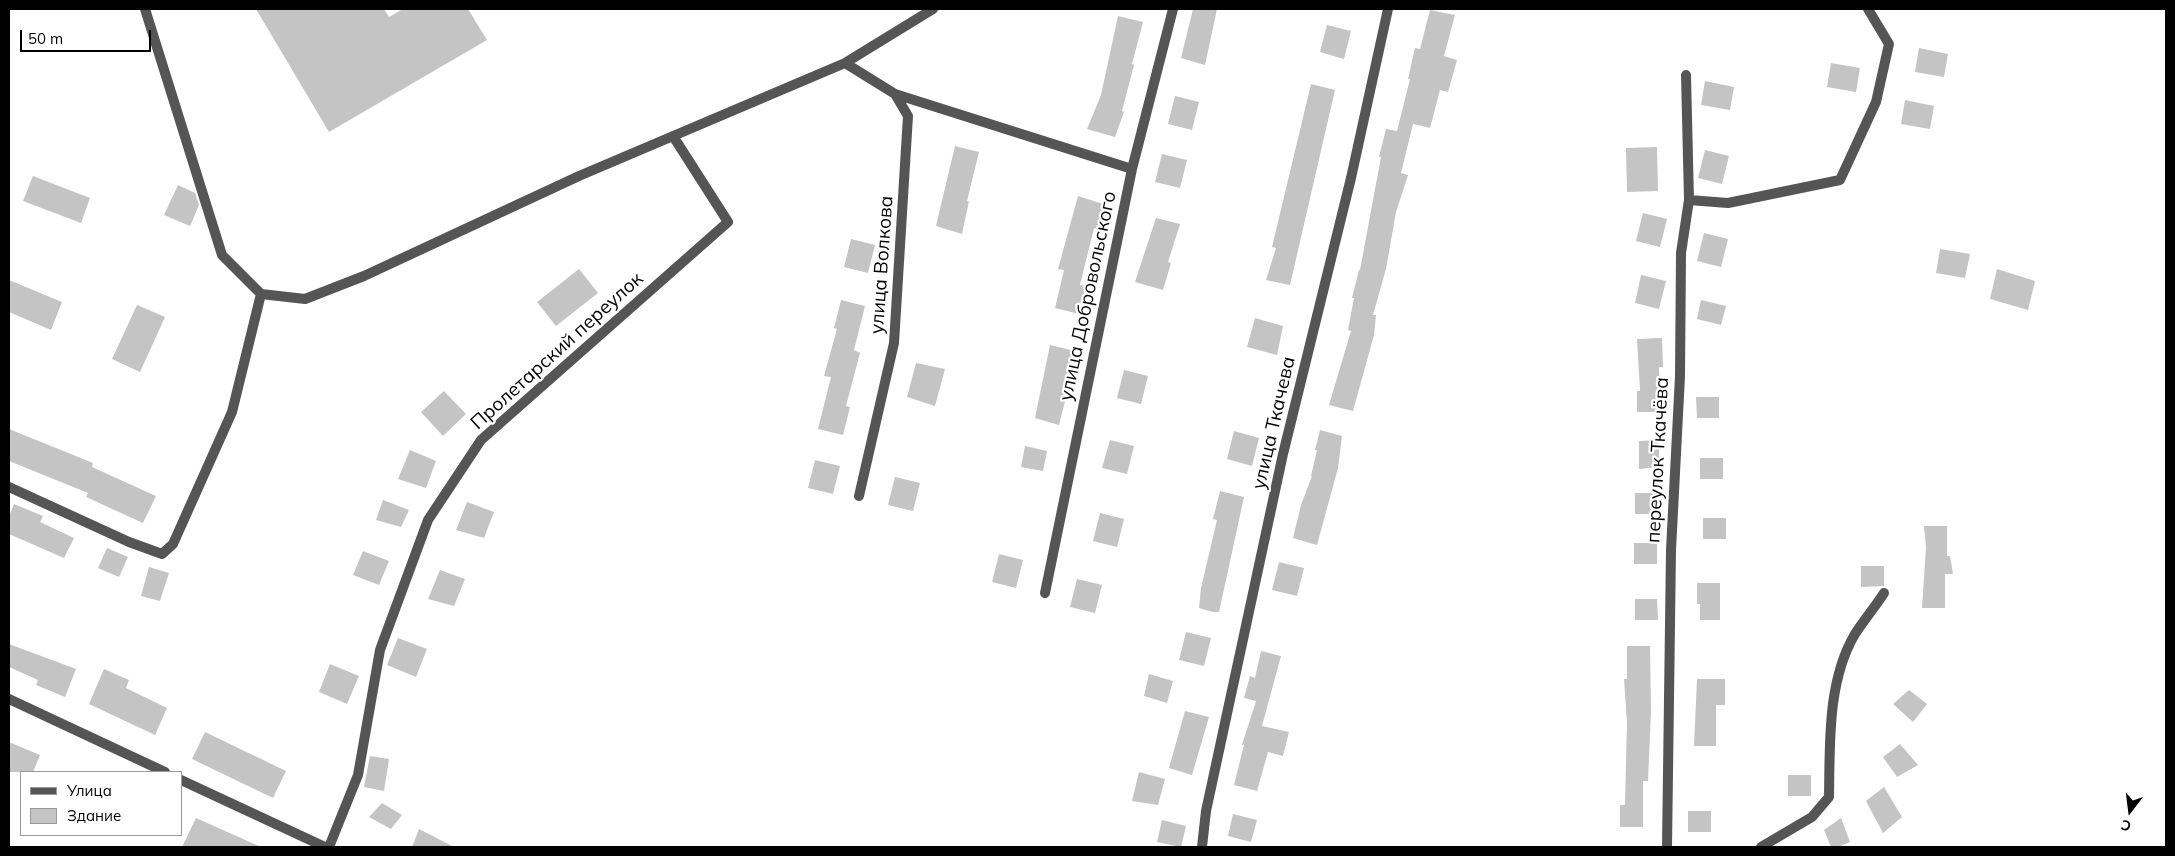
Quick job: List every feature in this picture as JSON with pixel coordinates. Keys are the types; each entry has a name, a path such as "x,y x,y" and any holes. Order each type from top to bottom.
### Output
{"street":[{"path":"145,9 222,255 261,294 306,299 364,276 485,219 845,63 933,9"},
{"name":"улица Добровольского","path":"1045,593 1132,168 1173,9"},
{"name":"улица Ткачева","path":"1202,847 1206,811 1283,454 1351,178 1388,9"},
{"path":"1689,200 1728,203 1840,180 1876,102 1889,44 1868,9"},
{"name":"улица Волкова","path":"845,63 895,94 908,116 894,343 859,496"},
{"name":"переулок Ткачёва","path":"1667,847 1671,550 1680,376 1681,253 1689,200 1686,74"},
{"path":"895,94 1132,168"},
{"name":"Пролетарский переулок","path":"327,847 358,775 380,650 428,520 481,440 728,222 673,136"},
{"path":"9,487 129,542 162,554 173,544 232,412 261,294"},
{"path":"1761,847 1812,817 1829,797 1831,735 1839,676 1854,635 1884,593"},
{"path":"9,699 164,771"},
{"path":"182,780 327,847"}],"building":[{"path":"256,9 384,9 389,17 403,9 468,9 487,40 329,132"},
{"path":"1193,9 1217,9 1205,65 1181,58"},
{"path":"1430,10 1455,15 1444,56 1457,60 1448,92 1440,90 1430,128 1413,124 1401,173 1408,175 1396,212 1386,269 1373,315 1376,315 1374,335 1353,411 1329,405 1351,331 1348,330 1354,298 1352,298 1360,270 1381,157 1379,157 1386,129 1397,131 1410,79 1408,79 1415,48 1420,49"},
{"path":"1118,16 1143,22 1122,111 1124,112 1115,137 1087,129 1101,95"},
{"path":"1327,25 1351,31 1344,59 1320,52"},
{"path":"1919,48 1948,54 1944,77 1915,72"},
{"path":"1831,63 1860,68 1856,92 1827,87"},
{"path":"1705,81 1734,87 1730,110 1701,105"},
{"path":"1311,84 1335,90 1290,285 1266,280 1276,248 1272,247"},
{"path":"1175,96 1199,102 1192,130 1168,124"},
{"path":"1905,100 1934,106 1930,129 1901,124"},
{"path":"955,146 979,152 967,201 969,201 962,234 936,226"},
{"path":"1657,147 1658,191 1627,192 1626,148"},
{"path":"1705,150 1729,156 1722,184 1698,178"},
{"path":"1162,154 1187,160 1180,188 1155,182"},
{"path":"33,176 90,198 81,223 23,201"},
{"path":"178,185 195,193 199,205 190,226 164,215"},
{"path":"1078,196 1103,204 1098,229 1094,228 1080,285 1086,286 1079,314 1055,308 1064,270 1058,269"},
{"path":"1643,213 1667,219 1660,247 1636,241"},
{"path":"1156,218 1180,224 1168,262 1171,263 1163,290 1135,282"},
{"path":"1704,233 1728,239 1721,267 1697,261"},
{"path":"851,239 875,245 868,273 844,267"},
{"path":"1940,249 1970,254 1965,278 1936,273"},
{"path":"579,269 598,293 556,326 537,302"},
{"path":"1997,269 2035,281 2028,310 1990,299"},
{"path":"1641,275 1666,281 1659,309 1635,303"},
{"path":"9,280 62,302 51,330 9,312"},
{"path":"841,300 865,306 854,350 860,353 846,406 850,407 843,435 818,429 831,377 824,376 837,329 834,328"},
{"path":"1701,300 1726,306 1721,325 1697,319"},
{"path":"137,305 165,317 140,372 112,359"},
{"path":"1255,318 1283,326 1277,355 1247,347"},
{"path":"1662,338 1663,367 1659,367 1660,412 1637,412 1637,391 1640,391 1637,339"},
{"path":"1050,345 1075,351 1063,396 1066,397 1059,425 1035,418"},
{"path":"916,363 945,369 935,406 907,397"},
{"path":"1124,370 1148,376 1141,404 1117,398"},
{"path":"444,391 466,414 443,436 421,412"},
{"path":"1696,397 1719,397 1719,418 1697,418"},
{"path":"9,429 93,463 92,467 156,496 143,523 86,497 88,493 9,461"},
{"path":"1320,430 1342,436 1338,468 1317,545 1293,538 1301,505 1312,476"},
{"path":"1234,431 1259,438 1252,466 1227,459"},
{"path":"1110,440 1134,446 1127,474 1102,468"},
{"path":"1659,440 1659,467 1639,469 1639,441"},
{"path":"1025,446 1047,451 1043,471 1021,467"},
{"path":"410,450 436,461 426,488 398,479"},
{"path":"1700,458 1723,458 1723,479 1700,479"},
{"path":"815,460 840,466 833,494 808,488"},
{"path":"895,477 920,483 913,511 888,505"},
{"path":"1220,491 1244,497 1219,612 1213,612 1199,608 1201,588 1217,520 1213,519"},
{"path":"1635,493 1658,493 1658,514 1635,514"},
{"path":"383,500 409,510 401,527 376,520"},
{"path":"467,502 494,512 484,538 456,530"},
{"path":"14,504 43,516 40,522 74,538 64,558 9,534 9,516"},
{"path":"1100,513 1124,519 1117,547 1093,541"},
{"path":"1703,518 1726,518 1726,539 1703,539"},
{"path":"1924,526 1947,526 1947,556 1950,556 1953,574 1945,574 1945,608 1922,608 1926,547"},
{"path":"1634,543 1657,543 1657,564 1634,564"},
{"path":"107,548 128,557 119,577 98,568"},
{"path":"363,551 389,561 379,585 353,575"},
{"path":"999,554 1023,560 1016,588 992,582"},
{"path":"1279,562 1304,568 1297,596 1272,590"},
{"path":"1861,566 1884,566 1884,586 1861,587"},
{"path":"149,567 169,573 160,601 141,596"},
{"path":"440,570 465,579 454,606 428,599"},
{"path":"1077,579 1102,585 1095,613 1070,607"},
{"path":"1697,583 1720,583 1720,620 1700,620 1700,604 1697,604"},
{"path":"1635,599 1657,599 1658,620 1635,620"},
{"path":"1186,632 1211,638 1204,666 1179,660"},
{"path":"398,638 427,649 416,677 387,665"},
{"path":"9,644 76,669 65,697 36,685 38,680 9,667"},
{"path":"1627,646 1650,646 1651,711 1648,781 1643,781 1643,827 1620,827 1620,805 1625,805 1627,722 1624,679 1627,679"},
{"path":"1261,651 1281,656 1262,726 1289,732 1283,756 1268,752 1257,791 1234,785 1244,745 1242,745 1256,701 1244,698 1250,676 1255,678"},
{"path":"330,664 359,676 347,704 319,692"},
{"path":"104,669 129,680 126,688 167,708 155,735 89,704"},
{"path":"1149,674 1173,681 1167,703 1144,696"},
{"path":"1697,679 1725,679 1725,705 1716,705 1716,746 1694,746"},
{"path":"1909,690 1927,704 1913,722 1893,704"},
{"path":"1185,711 1209,717 1192,775 1169,768"},
{"path":"205,732 286,771 273,798 192,759"},
{"path":"9,742 40,755 33,771 9,772"},
{"path":"1900,744 1918,765 1897,777 1883,757"},
{"path":"370,756 389,759 384,791 364,787"},
{"path":"1139,772 1165,779 1158,805 1132,801"},
{"path":"1788,775 1811,775 1811,796 1788,796"},
{"path":"1884,787 1902,817 1883,833 1866,801"},
{"path":"382,803 402,815 391,829 369,817"},
{"path":"1688,811 1711,811 1711,832 1688,832"},
{"path":"1233,814 1257,820 1251,842 1228,836"},
{"path":"196,818 261,847 182,847"},
{"path":"1841,818 1850,842 1838,847 1831,847 1824,830"},
{"path":"1162,820 1186,826 1181,847 1157,842"},
{"path":"419,829 454,847 412,847"}]}
